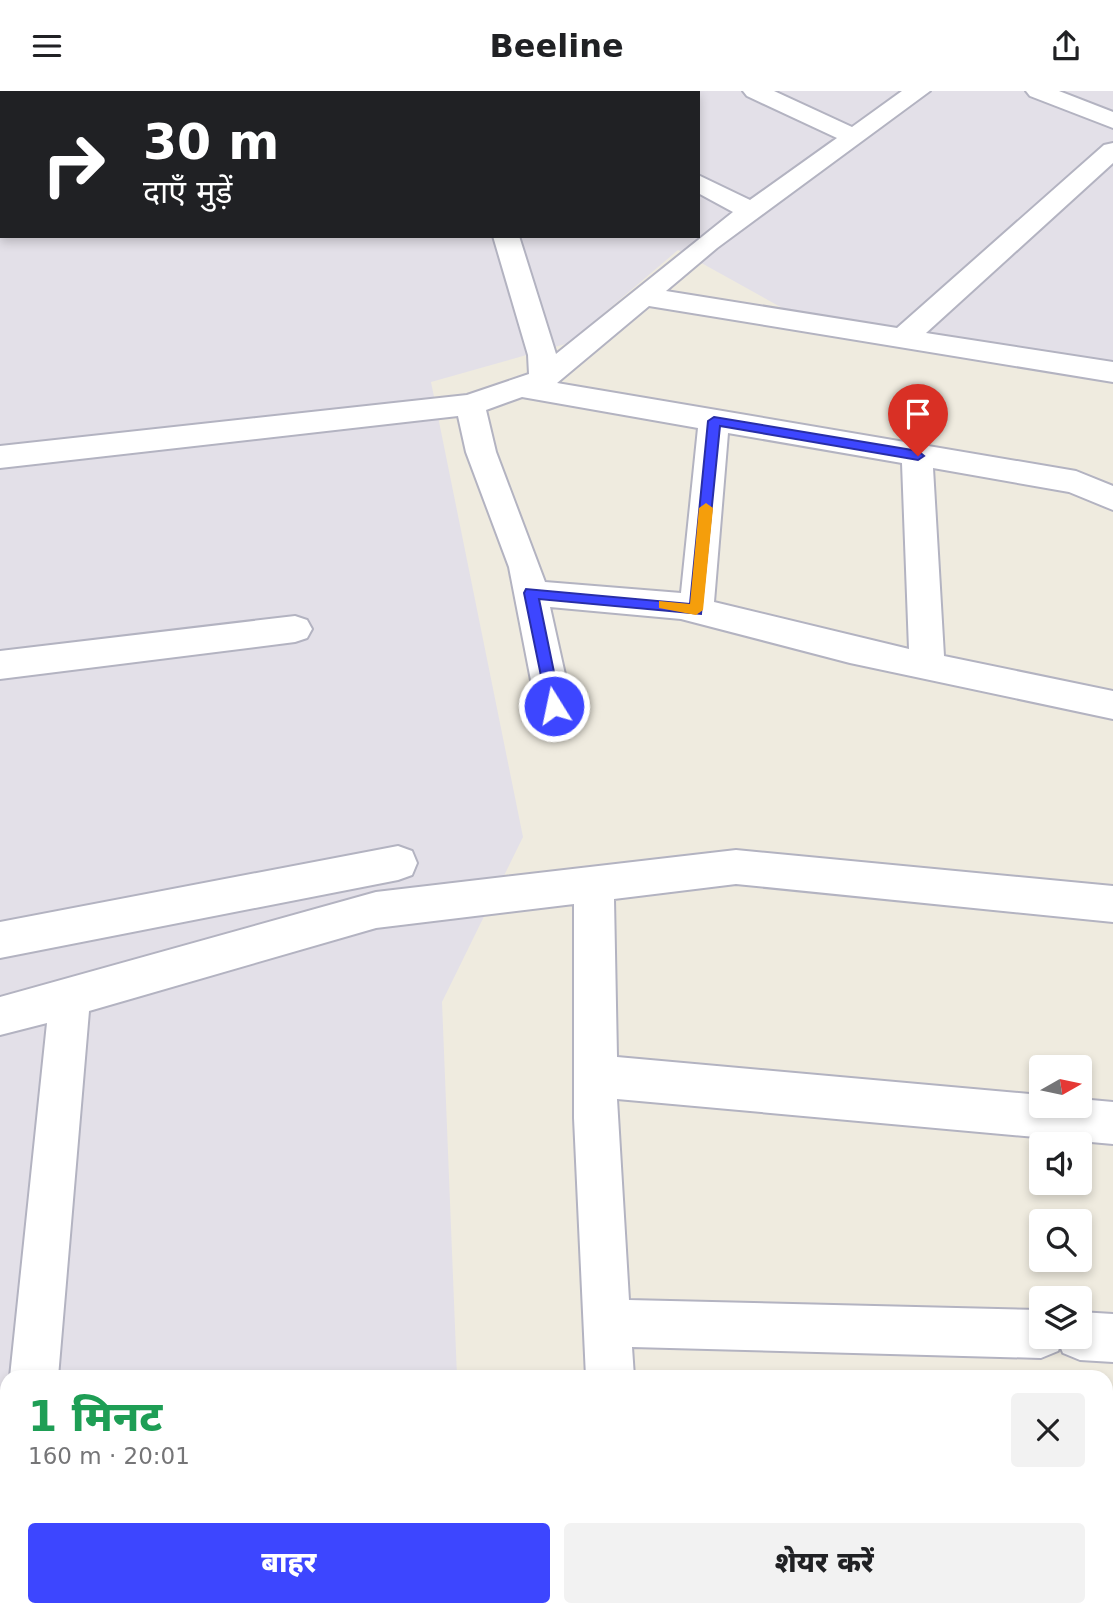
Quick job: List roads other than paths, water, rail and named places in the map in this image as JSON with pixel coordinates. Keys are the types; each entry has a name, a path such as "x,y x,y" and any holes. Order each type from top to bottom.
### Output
{"street":[{"path":"755,91 855,137"},
{"path":"0,457 470,405 532,384 751,211 918,91"},
{"path":"1038,91 1113,121"},
{"path":"904,338 1113,150"},
{"path":"700,184 751,211"},
{"path":"507,238 542,355 532,384"},
{"path":"644,296 1113,372"},
{"path":"532,384 714,421 1076,482 1113,499"},
{"path":"470,405 481,452 525,566 554,706"},
{"path":"696,610 714,421"},
{"path":"918,456 927,667"},
{"path":"531,593 696,610 927,667 1113,705"},
{"path":"0,664 295,629"},
{"path":"0,940 398,863"},
{"path":"0,1016 376,910 736,867 1113,904"},
{"path":"594,884 596,1076 610,1370"},
{"path":"35,1370 70,997"},
{"path":"596,1076 1113,1123"},
{"path":"607,1322 1029,1334"},
{"path":"1092,1337 1113,1338"}]}
